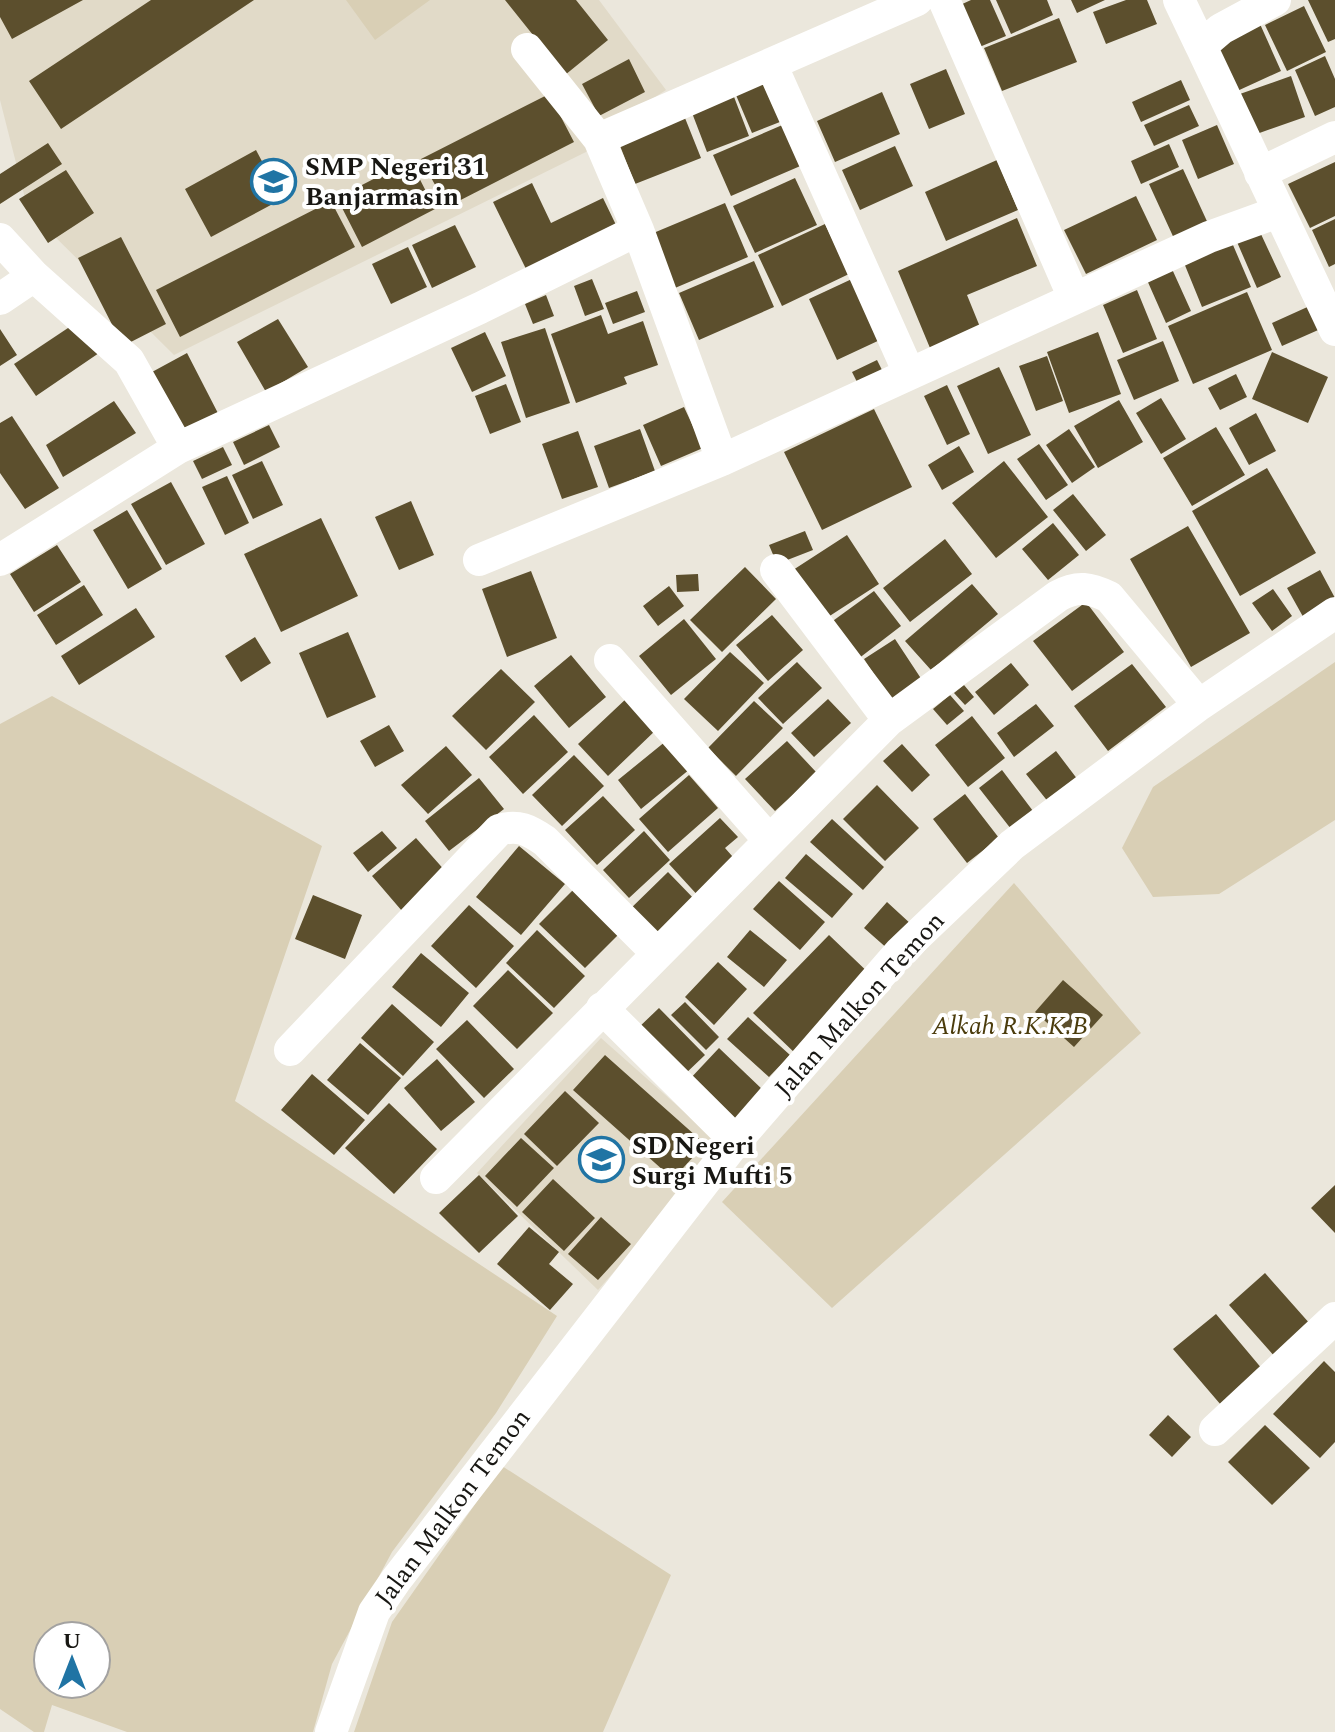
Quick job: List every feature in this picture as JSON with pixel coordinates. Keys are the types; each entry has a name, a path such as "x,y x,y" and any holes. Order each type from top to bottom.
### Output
{"street":[{"path":"944,0 1074,298"},
{"path":"1179,0 1335,330"},
{"path":"1201,46 1221,29 1275,0"},
{"path":"599,139 906,2"},
{"path":"527,49 599,139 638,230 722,460"},
{"path":"771,64 909,373"},
{"path":"1260,173 1335,137"},
{"path":"479,560 722,460 1209,237 1278,212"},
{"path":"0,560 178,448 480,308 638,230"},
{"path":"0,239 34,276 129,361 178,448"},
{"path":"0,299 34,276"},
{"path":"776,570 889,720"},
{"path":"436,1178 656,952 889,720 1073,588 1092,589 1109,597 1199,705"},
{"name":"Jalan Malkon Temon","path":"331,1732 374,1612 515,1422 620,1295 736,1141 900,952 1012,845 1199,705 1335,613"},
{"path":"610,660 769,840"},
{"path":"290,1050 499,830 513,825 529,830 545,841 656,952"},
{"path":"602,1008 736,1141"},
{"path":"1215,1430 1335,1318"}],"shaded area":[{"name":"SMP Negeri 31 Banjarmasin","path":"0,0 599,0 666,90 607,128 586,152 174,355 28,210 0,100"},
{"name":"SD Negeri Surgi Mufti 5","path":"601,1038 724,1147 598,1290 477,1173"}],"green space":[{"path":"346,0 430,0 375,40"},
{"path":"1335,662 1335,820 1219,894 1153,897 1122,848 1153,787"},
{"path":"52,696 322,846 235,1101 557,1316 496,1413 392,1552 332,1664 313,1732 127,1732 52,1705 44,1732 34,1732 0,1709 0,724"},
{"name":"Alkah R.K.K.B","path":"1014,883 1141,1033 832,1308 722,1202"},
{"path":"502,1466 671,1575 603,1732 354,1732 392,1622"}],"building":[{"path":"0,0 83,0 12,39 0,17"},
{"path":"151,0 254,0 61,129 29,81"},
{"path":"505,0 576,0 608,40 565,75"},
{"path":"971,0 990,0 1006,36 977,48 958,6"},
{"path":"996,0 1047,0 1053,15 1011,34"},
{"path":"1071,0 1105,0 1077,13"},
{"path":"1126,0 1147,0 1157,24 1106,44 1093,12"},
{"path":"1308,0 1335,0 1335,39 1328,42"},
{"path":"1304,6 1326,52 1287,71 1265,25"},
{"path":"1059,18 1077,62 1002,91 984,48"},
{"path":"1260,24 1281,71 1235,92 1214,44"},
{"path":"1325,56 1335,79 1335,107 1315,116 1295,70"},
{"path":"629,59 645,92 599,116 582,84"},
{"path":"946,69 965,114 929,129 910,84"},
{"path":"766,74 785,120 752,133 733,88"},
{"path":"1291,76 1305,117 1251,136 1237,95"},
{"path":"1181,80 1190,100 1141,122 1132,102"},
{"path":"731,89 749,136 707,152 689,105"},
{"path":"882,92 900,134 835,162 817,121"},
{"path":"549,94 574,142 447,207 421,159"},
{"path":"1189,105 1199,126 1154,146 1144,125"},
{"path":"681,108 701,158 635,184 615,133"},
{"path":"787,123 805,164 731,196 713,155"},
{"path":"1217,125 1234,164 1198,179 1182,140"},
{"path":"48,143 62,164 0,204 0,174"},
{"path":"1169,144 1179,167 1141,184 1131,161"},
{"path":"895,146 913,186 860,210 842,170"},
{"path":"256,150 282,199 211,237 185,189"},
{"path":"410,160 435,209 362,247 337,198"},
{"path":"997,160 1018,210 946,241 925,192"},
{"path":"1335,162 1335,216 1310,228 1288,184"},
{"path":"1183,169 1211,230 1177,245 1149,184"},
{"path":"66,170 94,213 48,243 19,199"},
{"path":"795,178 817,225 755,253 733,206"},
{"path":"532,183 551,223 603,198 617,227 528,273 493,202"},
{"path":"1136,196 1157,240 1086,274 1064,230"},
{"path":"331,201 355,247 180,337 156,290"},
{"path":"725,203 748,257 675,288 651,234"},
{"path":"1017,218 1037,266 967,295 980,327 930,348 898,271"},
{"path":"1335,219 1335,264 1329,267 1312,230"},
{"path":"825,224 849,274 782,306 758,255"},
{"path":"455,225 476,267 432,288 412,245"},
{"path":"1260,232 1281,277 1257,288 1237,242"},
{"path":"121,237 166,324 123,346 78,258"},
{"path":"1230,238 1251,287 1202,307 1182,258"},
{"path":"408,247 427,287 391,304 372,264"},
{"path":"754,261 774,307 699,340 679,293"},
{"path":"1172,269 1191,311 1166,323 1147,280"},
{"path":"854,278 882,339 837,360 809,299"},
{"path":"592,279 604,309 585,316 574,286"},
{"path":"1137,290 1157,339 1123,353 1103,305"},
{"path":"637,291 645,312 613,324 605,303"},
{"path":"1247,292 1272,350 1193,384 1168,326"},
{"path":"546,295 554,316 533,324 525,304"},
{"path":"1314,304 1325,327 1282,346 1272,323"},
{"path":"601,315 608,334 643,321 658,365 624,377 627,384 576,403 551,334"},
{"path":"278,319 308,367 266,392 237,342"},
{"path":"77,322 99,353 36,396 14,364"},
{"path":"545,328 570,403 526,418 501,342"},
{"path":"0,329 17,355 0,366"},
{"path":"485,332 506,376 472,392 451,348"},
{"path":"1098,332 1121,394 1069,413 1047,352"},
{"path":"1163,341 1179,381 1134,400 1117,360"},
{"path":"1272,352 1328,377 1308,423 1252,399"},
{"path":"187,353 222,421 187,439 152,372"},
{"path":"1047,356 1063,401 1036,411 1019,366"},
{"path":"877,360 885,376 860,388 852,372"},
{"path":"999,367 1031,435 988,454 957,386"},
{"path":"1236,374 1247,397 1220,410 1208,388"},
{"path":"506,384 521,422 490,434 475,396"},
{"path":"947,385 970,434 947,445 924,396"},
{"path":"1161,398 1186,439 1161,454 1136,413"},
{"path":"1119,400 1143,442 1098,468 1074,426"},
{"path":"114,401 136,433 63,477 46,445"},
{"path":"684,407 703,448 661,466 643,425"},
{"path":"874,409 912,487 822,530 784,452"},
{"path":"1256,413 1276,451 1249,465 1229,428"},
{"path":"12,416 59,488 25,509 0,473 0,423"},
{"path":"269,425 280,447 244,465 233,442"},
{"path":"1216,427 1245,475 1192,506 1163,458"},
{"path":"640,429 655,471 609,488 594,446"},
{"path":"1069,429 1095,467 1072,483 1046,445"},
{"path":"578,431 598,487 562,499 542,444"},
{"path":"1039,444 1068,485 1046,500 1017,459"},
{"path":"959,446 974,472 942,490 928,465"},
{"path":"223,447 232,465 202,479 193,461"},
{"path":"262,461 283,505 253,519 232,475"},
{"path":"1004,461 1048,517 996,558 952,503"},
{"path":"1267,468 1316,553 1240,596 1192,511"},
{"path":"227,476 249,523 225,535 202,487"},
{"path":"171,482 205,544 166,565 131,504"},
{"path":"1073,494 1106,535 1086,551 1053,510"},
{"path":"411,501 434,555 399,570 375,517"},
{"path":"127,510 162,569 128,589 93,530"},
{"path":"321,518 358,596 281,632 244,554"},
{"path":"1053,523 1079,555 1048,580 1022,549"},
{"path":"1188,526 1250,633 1191,667 1130,559"},
{"path":"805,531 813,550 777,564 769,545"},
{"path":"847,535 879,584 825,619 793,570"},
{"path":"945,539 972,574 910,622 883,588"},
{"path":"57,545 81,582 34,612 10,574"},
{"path":"745,567 776,599 722,652 690,620"},
{"path":"1320,570 1335,598 1306,622 1287,588"},
{"path":"531,571 557,638 507,657 482,589"},
{"path":"698,574 699,591 677,592 676,575"},
{"path":"972,584 998,614 931,670 905,641"},
{"path":"84,585 103,615 56,645 37,615"},
{"path":"669,586 684,606 658,626 643,606"},
{"path":"1273,589 1292,616 1272,631 1252,603"},
{"path":"874,591 901,626 858,659 830,623"},
{"path":"1086,602 1124,652 1072,691 1033,641"},
{"path":"136,608 155,637 79,685 61,656"},
{"path":"772,615 803,650 768,681 736,645"},
{"path":"684,619 716,659 671,695 639,656"},
{"path":"348,632 376,697 327,718 299,653"},
{"path":"255,637 271,663 241,682 225,656"},
{"path":"895,639 922,680 891,700 864,659"},
{"path":"730,652 764,683 718,731 684,699"},
{"path":"571,655 606,697 569,728 534,686"},
{"path":"797,662 822,688 783,724 758,698"},
{"path":"1011,663 1029,685 994,715 975,692"},
{"path":"1132,664 1166,707 1108,751 1074,706"},
{"path":"501,669 535,702 486,750 452,716"},
{"path":"964,685 974,697 965,705 954,693"},
{"path":"950,695 964,711 947,725 933,709"},
{"path":"628,697 658,728 608,776 578,744"},
{"path":"828,699 851,723 814,757 791,733"},
{"path":"754,701 783,728 736,776 708,748"},
{"path":"1036,704 1054,726 1014,757 997,733"},
{"path":"534,715 568,752 523,794 489,757"},
{"path":"972,716 1005,758 968,787 935,745"},
{"path":"389,725 404,751 375,767 360,741"},
{"path":"666,741 690,769 641,809 618,780"},
{"path":"787,741 817,773 775,811 745,779"},
{"path":"902,744 930,775 912,792 883,761"},
{"path":"446,746 472,775 428,814 401,785"},
{"path":"1056,751 1078,780 1049,803 1026,774"},
{"path":"574,755 604,786 562,826 532,795"},
{"path":"1002,770 1033,811 1011,829 979,788"},
{"path":"689,775 718,808 668,852 639,819"},
{"path":"479,778 504,809 449,851 425,821"},
{"path":"877,785 919,828 885,861 843,819"},
{"path":"965,794 999,838 967,863 933,819"},
{"path":"603,796 635,830 597,865 565,830"},
{"path":"720,818 738,837 725,848 740,865 701,899 669,864"},
{"path":"832,819 884,867 863,890 810,842"},
{"path":"382,831 397,848 368,872 353,853"},
{"path":"644,831 670,860 629,898 603,870"},
{"path":"416,838 447,873 402,911 372,876"},
{"path":"519,846 565,884 521,935 476,897"},
{"path":"806,854 853,894 832,918 785,878"},
{"path":"668,872 699,904 657,946 625,914"},
{"path":"779,881 825,922 800,950 753,909"},
{"path":"573,890 619,934 585,968 539,924"},
{"path":"313,895 362,915 345,959 295,939"},
{"path":"887,902 912,925 889,950 864,928"},
{"path":"469,905 514,946 476,988 431,946"},
{"path":"537,930 585,976 554,1008 506,963"},
{"path":"750,930 787,960 764,987 727,957"},
{"path":"829,935 874,978 798,1056 753,1013"},
{"path":"421,953 469,993 441,1027 392,987"},
{"path":"718,962 747,989 714,1025 685,997"},
{"path":"508,970 553,1013 517,1049 473,1006"},
{"path":"1063,980 1103,1015 1074,1047 1035,1012"},
{"path":"685,1002 719,1037 706,1050 671,1015"},
{"path":"392,1004 434,1042 403,1076 361,1038"},
{"path":"659,1008 705,1055 683,1076 636,1030"},
{"path":"748,1017 790,1055 769,1077 727,1039"},
{"path":"467,1020 514,1069 484,1098 436,1049"},
{"path":"360,1043 401,1078 368,1115 327,1080"},
{"path":"719,1048 766,1093 735,1126 688,1081"},
{"path":"605,1055 705,1144 673,1179 573,1090"},
{"path":"437,1059 475,1102 441,1131 404,1088"},
{"path":"312,1074 365,1120 334,1155 281,1110"},
{"path":"565,1091 599,1123 557,1166 524,1134"},
{"path":"389,1103 437,1149 394,1194 345,1148"},
{"path":"521,1138 554,1168 517,1207 485,1176"},
{"path":"479,1175 518,1216 479,1253 439,1213"},
{"path":"553,1179 595,1218 564,1251 522,1212"},
{"path":"1335,1185 1335,1233 1311,1208"},
{"path":"601,1217 631,1244 598,1280 568,1254"},
{"path":"529,1227 559,1252 549,1264 573,1284 550,1310 497,1264"},
{"path":"1265,1273 1311,1325 1275,1357 1229,1305"},
{"path":"1216,1314 1263,1370 1221,1405 1173,1349"},
{"path":"1324,1361 1335,1372 1335,1442 1320,1458 1273,1414"},
{"path":"1168,1415 1191,1437 1172,1457 1149,1435"},
{"path":"1265,1425 1310,1468 1272,1505 1228,1462"}],"place":[{"name":"SMP Negeri 31 Banjarmasin","path":"274,181"},
{"name":"SD Negeri Surgi Mufti 5","path":"601,1160"}]}
